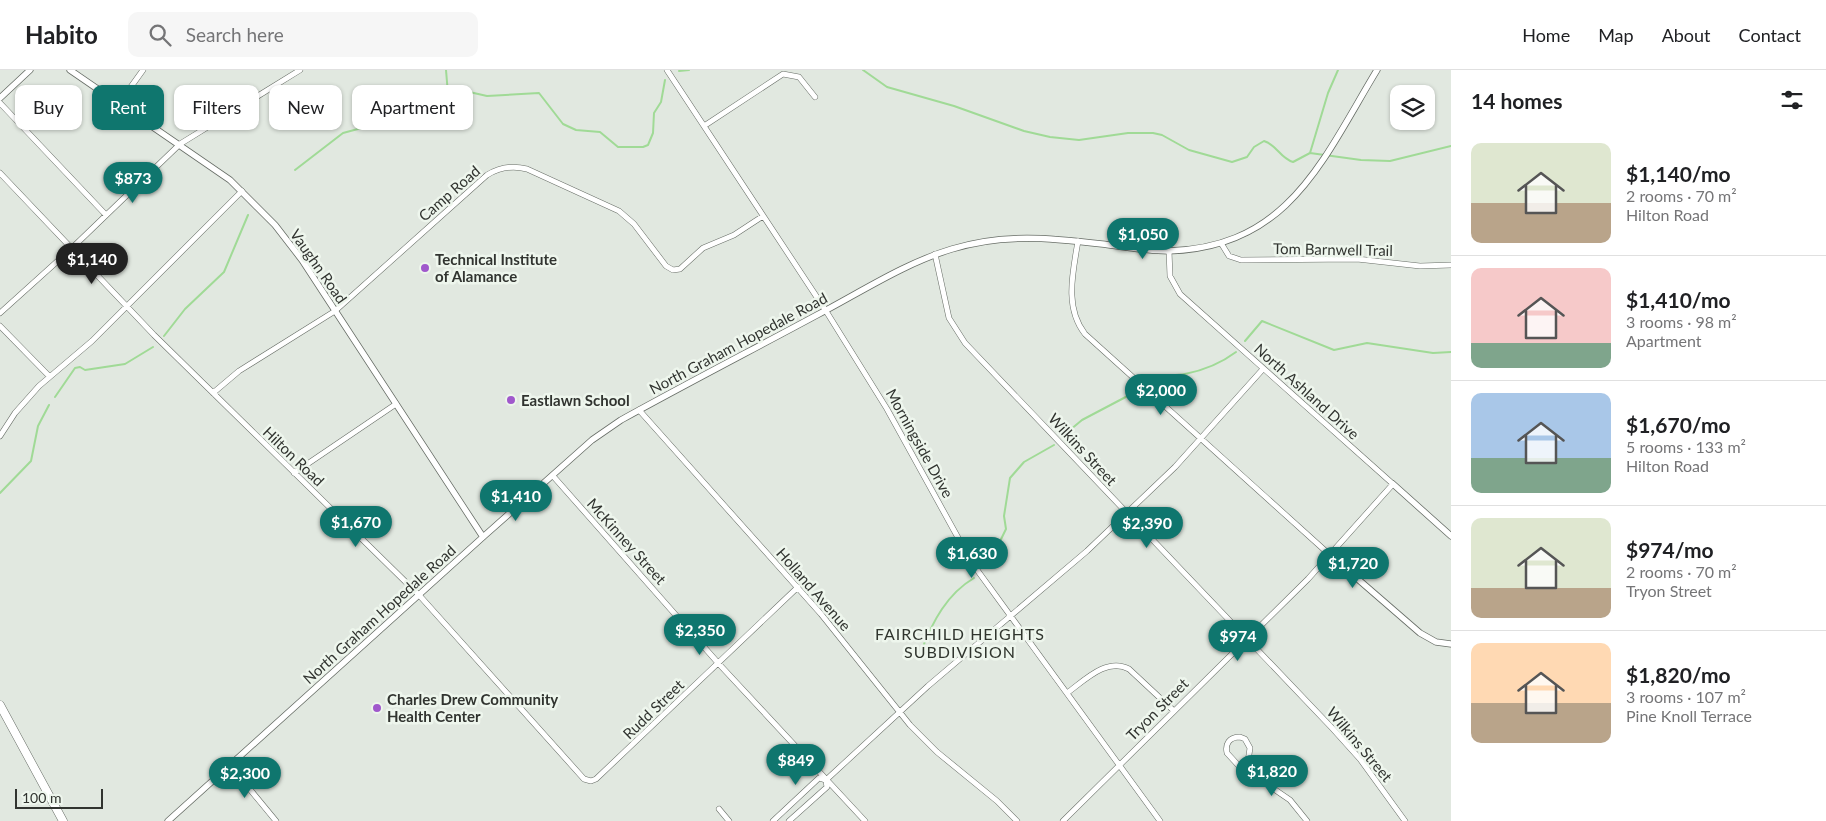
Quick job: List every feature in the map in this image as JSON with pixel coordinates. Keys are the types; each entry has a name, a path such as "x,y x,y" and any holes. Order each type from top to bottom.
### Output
{"main road":[{"path":"0,705 63,821"}],"street":[{"path":"0,98 30,70"},
{"name":"Vaughn Road","path":"70,70 93,85"},
{"path":"132,85 143,70"},
{"path":"0,313 71,249 180,144 292,72 300,70"},
{"name":"Morningside Drive","path":"667,70 826,310 887,409 964,550 1160,821"},
{"name":"North Graham Hopedale Road","path":"168,821 229,764 592,440 639,410 935,254 971,244 1008,238 1046,238 1168,251 1200,248 1221,243 1258,228 1294,199 1314,172 1377,70"},
{"path":"704,126 783,74 799,77 815,97"},
{"path":"0,103 106,215"},
{"name":"Vaughn Road","path":"160,130 242,191 287,240 483,537"},
{"name":"Camp Road","path":"213,392 240,371 335,311 488,175 504,167 526,169 618,211 634,224 666,266 673,270 684,267 703,248 734,235 763,216"},
{"name":"Hilton Road","path":"0,173 126,307 418,595 588,781"},
{"path":"0,436 29,396 92,340 242,191"},
{"path":"1078,241 1072,292 1074,313 1080,328 1389,607 1427,638 1436,642 1451,644"},
{"name":"Tom Barnwell Trail","path":"1221,243 1229,256 1242,260 1357,259 1420,266 1451,265"},
{"name":"North Ashland Drive","path":"1168,251 1170,276 1176,289 1451,536"},
{"name":"Wilkins Street","path":"935,254 948,314 959,336 1360,759 1405,821"},
{"path":"0,326 50,376"},
{"path":"826,780 900,712 1087,551 1175,466 1263,368"},
{"path":"294,473 396,404"},
{"name":"Holland Avenue","path":"639,410 798,587 900,712 937,752 997,801 1017,821"},
{"name":"McKinney Street","path":"552,476 719,664 864,821"},
{"name":"Tryon Street","path":"1063,821 1248,639 1330,555 1393,484"},
{"name":"Rudd Street","path":"588,781 596,779 798,587"},
{"path":"1067,693 1106,667 1123,665 1174,711"},
{"path":"1247,768 1250,753 1248,743 1240,737 1231,738 1226,748 1227,753 1238,765 1247,768 1255,776 1290,800 1307,821"},
{"path":"229,764 276,821"},
{"path":"773,821 819,778 826,780"},
{"path":"789,821 827,787 826,780"},
{"path":"719,809 730,821"}],"waterway":[{"path":"446,70 447,85"},
{"path":"679,71 689,70"},
{"path":"863,70 887,87 954,106 1024,131 1050,137 1079,140 1128,133 1153,133 1162,135 1189,150 1232,162 1247,157 1254,147 1264,141 1293,162 1310,153"},
{"path":"1310,153 1328,93 1338,70"},
{"path":"295,170 343,133 369,126 450,93 465,91 487,96 539,93 563,124 576,130 600,132 618,147 643,147 648,145 653,133 654,113 661,102 665,80"},
{"path":"1310,153 1361,160 1390,161 1451,146"},
{"path":"164,336 185,309 224,272 248,215"},
{"path":"1245,341 1262,321 1334,350 1367,343 1433,353 1451,352"},
{"path":"55,397 75,368 80,367 85,370 125,364 153,347"},
{"path":"1147,382 1160,376 1180,375 1206,368 1236,352"},
{"path":"1064,435 1082,420 1139,390"},
{"path":"0,493 31,461 38,426 49,405"},
{"path":"987,568 1006,529 1004,516 1010,478 1024,462 1054,445"},
{"path":"922,649 942,609 964,584 974,578"}],"place":[{"name":"Technical Institute of Alamance","path":"425,268"},
{"name":"Eastlawn School","path":"511,400"},
{"name":"Charles Drew Community Health Center","path":"377,708"}],"district":[{"name":"FAIRCHILD HEIGHTS SUBDIVISION","path":"960,642"}]}
